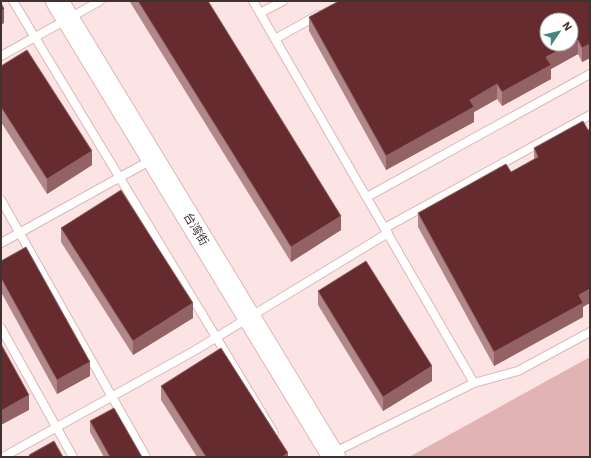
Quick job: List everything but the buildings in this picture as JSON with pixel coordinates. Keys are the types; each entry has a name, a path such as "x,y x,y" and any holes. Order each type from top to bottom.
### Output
{"main road":[{"name":"台湾街","path":"57,1 250,316 331,456"}],"lane":[{"path":"12,1 277,437"},
{"path":"1,56 100,1"},
{"path":"253,1 474,383"},
{"path":"260,13 283,1"},
{"path":"275,39 323,12"},
{"path":"367,197 590,74"},
{"path":"3,457 216,337 386,231 590,115"},
{"path":"1,244 153,159"},
{"path":"1,200 146,457"},
{"path":"1,328 73,457"},
{"path":"331,456 474,383 518,371 590,332"}],"shaded area":[{"path":"590,357 590,457 409,457"}]}
